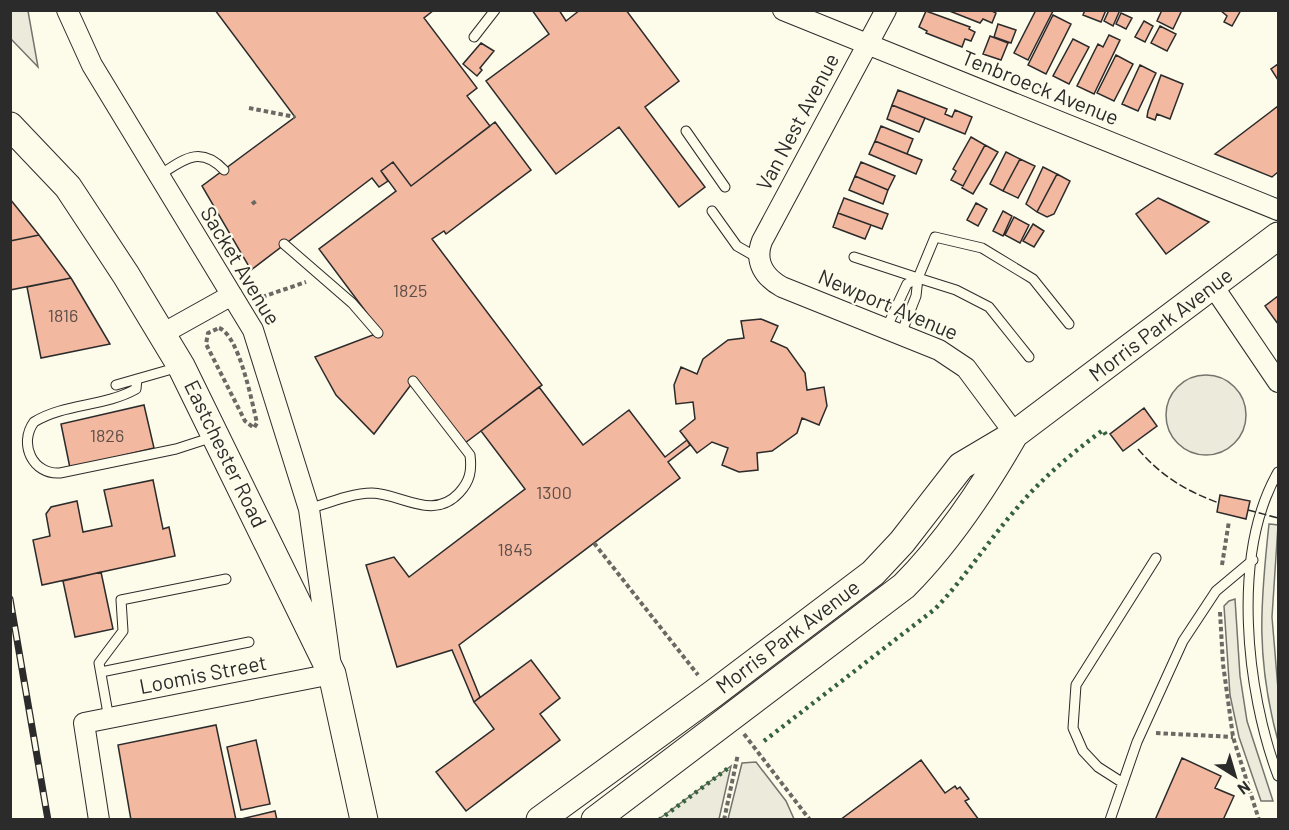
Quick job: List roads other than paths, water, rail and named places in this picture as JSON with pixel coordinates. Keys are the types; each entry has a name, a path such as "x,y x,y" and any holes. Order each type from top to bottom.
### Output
{"main road":[{"name":"Eastchester Road","path":"10,126 68,187 181,366 332,674 364,819"},
{"name":"Morris Park Avenue","path":"540,819 721,688 873,573 902,542 961,466 1015,434 1278,236"},
{"name":"Morris Park Avenue","path":"595,819 904,586 930,558 985,485 1015,434"}],"street":[{"name":"Sacket Avenue","path":"67,10 92,65 254,330 309,509 332,674"},
{"name":"Tenbroeck Avenue","path":"783,10 1278,210"},
{"name":"Van Nest Avenue","path":"758,258 762,241 886,10"},
{"name":"Newport Avenue","path":"758,258 764,272 775,283 894,331 958,360 1015,434"},
{"path":"1214,286 1278,382"},
{"path":"162,334 232,295"},
{"name":"Loomis Street","path":"99,819 84,723 332,674"}],"lane":[{"path":"474,37 495,10"},
{"path":"686,131 725,187"},
{"path":"158,176 187,158 202,156 214,159 224,170"},
{"path":"712,211 737,246 758,258"},
{"path":"894,331 916,296 918,278 935,237 982,249 1033,279 1069,324"},
{"path":"284,244 352,303 378,333"},
{"path":"854,257 956,290 989,307 1029,357"},
{"path":"894,331 907,284 918,278"},
{"path":"116,385 181,366"},
{"path":"137,379 136,389 113,400 59,412 34,422 28,439 29,450 37,467 49,474 60,473 176,449 216,436"},
{"path":"309,509 369,493 392,495 431,507 447,503 466,485 472,470 470,455 413,381"},
{"path":"1278,472 1267,491 1249,591 1249,641 1253,690 1278,776"},
{"path":"1123,783 1098,767 1083,752 1073,728 1076,685 1156,558"},
{"path":"1110,819 1142,732 1183,641 1219,588 1253,560"},
{"path":"109,719 99,663 123,631 121,600 225,579"},
{"path":"100,672 249,642"}],"railway":[{"path":"10,599 48,820"}]}
